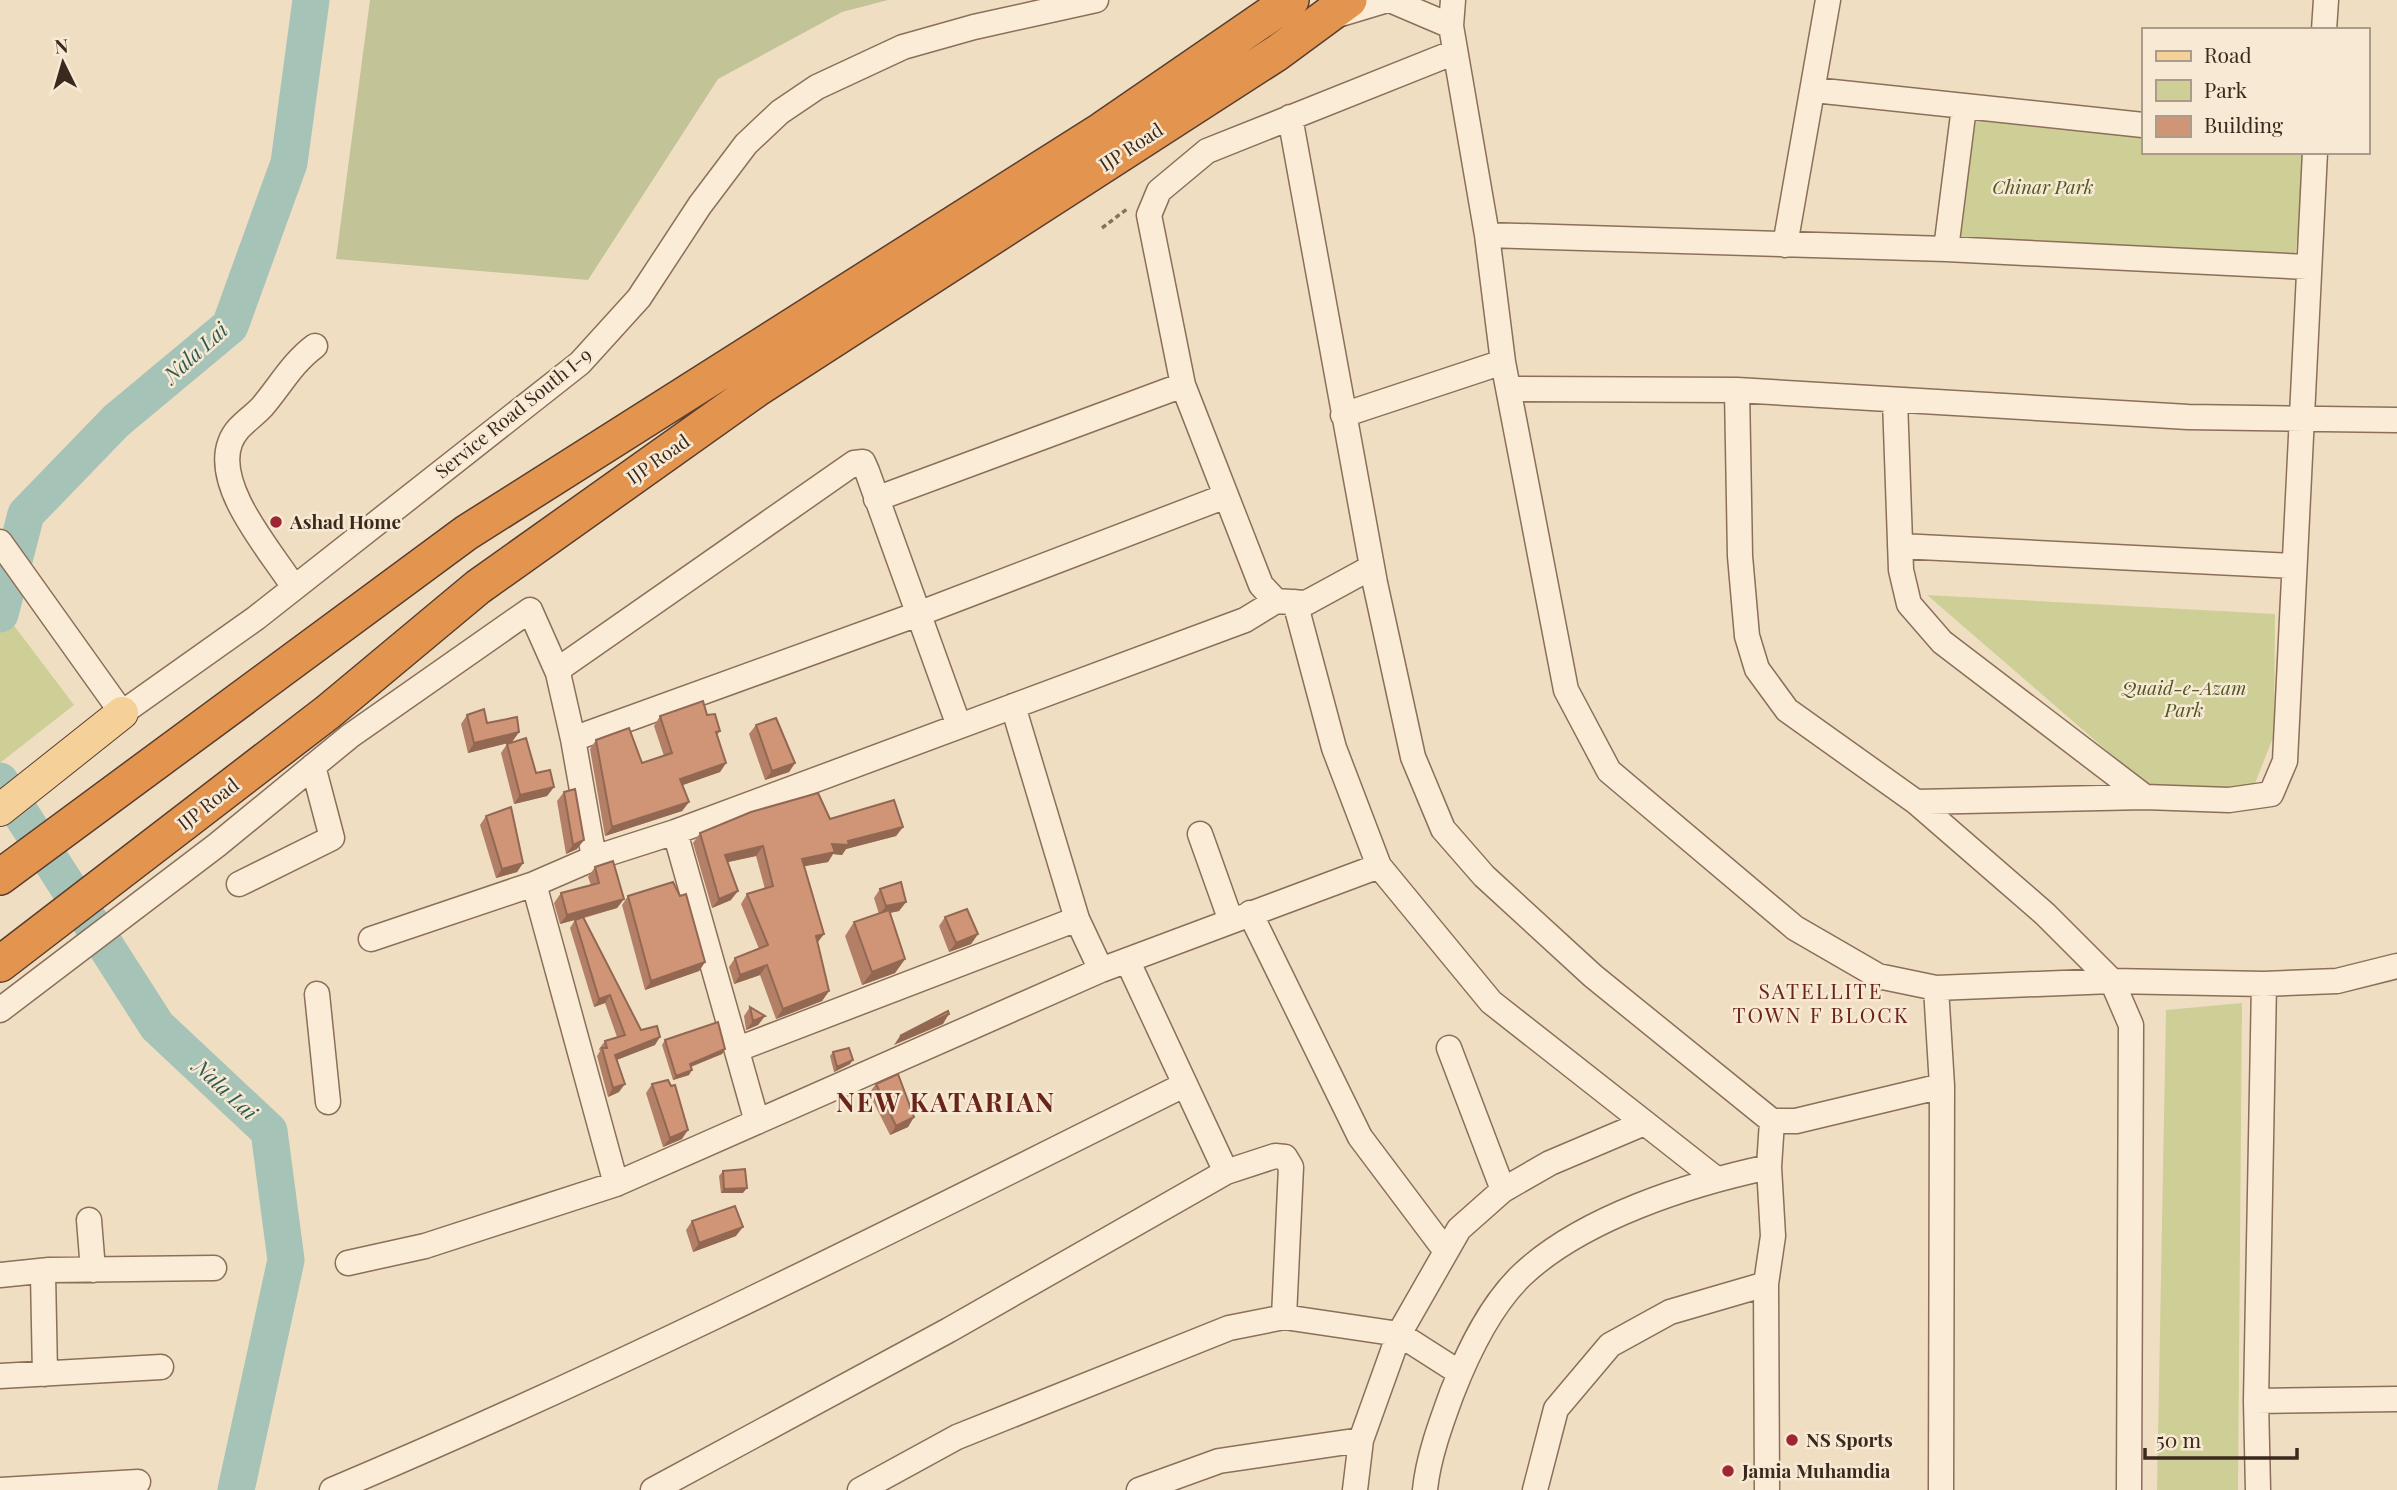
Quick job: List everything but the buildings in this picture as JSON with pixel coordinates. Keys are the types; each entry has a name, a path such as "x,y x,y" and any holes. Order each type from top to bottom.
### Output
{"highway":[{"name":"IJP Road","path":"0,964 197,812 339,724 489,579 758,388 1102,130 1291,0"},
{"name":"IJP Road","path":"0,877 466,533 959,239 1266,60 1336,9"}],"main road":[{"path":"0,810 114,721"}],"street":[{"name":"Service Road South I-9","path":"114,721 256,618 293,586 580,363 639,298 700,205 746,144 780,112 817,87 903,47 974,27 1096,0"},
{"path":"1336,9 1389,0 1451,26"},
{"path":"1453,0 1451,26 1487,235 1503,362 1566,690 1609,771 1795,928 1878,976 1936,988 2112,981 2264,984 2337,981 2397,966"},
{"path":"1785,245 1828,0"},
{"path":"2324,28 2326,0"},
{"path":"1455,52 1207,151 1159,191 1149,215 1183,386 1261,586 1285,602 1334,748 1379,866 1492,1002 1642,1124 1716,1178"},
{"path":"1814,90 2142,125"},
{"path":"1945,249 1964,107"},
{"path":"1290,117 1343,415 1412,757 1443,829 1484,876 1594,976 1772,1121 1796,1121 1942,1086"},
{"path":"1916,802 2145,797 2230,800 2270,794 2285,761 2307,267 2315,154"},
{"path":"1487,235 1945,249 2307,267"},
{"path":"293,586 237,499 229,478 226,459 231,441 241,426 260,409 301,356 315,346"},
{"path":"1343,415 1503,362"},
{"path":"876,499 1183,386"},
{"path":"1509,389 1737,390 2301,421 2397,420"},
{"path":"1737,390 1740,556 1747,636 1757,669 1787,710 1916,802 2045,914 2112,981 2131,1025 2129,1490"},
{"path":"1895,400 1901,570 1909,604 1942,642 2145,797"},
{"path":"558,673 563,666 855,463 863,462 959,726"},
{"path":"573,739 918,614 1226,496"},
{"path":"0,542 66,632 114,721"},
{"path":"1900,545 2294,566"},
{"path":"371,939 534,884 594,858 675,832 1245,620 1285,602 1306,603 1372,566"},
{"path":"0,1010 217,845 313,766 339,724 530,610 558,673 573,739 594,858"},
{"path":"1013,706 1077,919 1101,970"},
{"path":"239,884 332,838 313,766"},
{"path":"675,832 757,1122"},
{"path":"1200,834 1240,917 1360,1137 1445,1250"},
{"path":"348,1263 425,1245 616,1184 1101,970 1379,866"},
{"path":"534,884 616,1184"},
{"path":"738,1049 1077,919"},
{"path":"1128,962 1226,1172"},
{"path":"2258,1490 2256,1401 2264,984"},
{"path":"1936,988 1942,1086 1941,1490"},
{"path":"317,994 328,1102"},
{"path":"1449,1048 1503,1190"},
{"path":"332,1490 431,1448 713,1317 1184,1085"},
{"path":"1767,1490 1766,1284 1773,1236 1769,1167 1772,1121"},
{"path":"1355,1490 1361,1440 1399,1334 1459,1229 1503,1190 1550,1163 1642,1124"},
{"path":"653,1490 949,1330 1226,1172 1275,1156 1285,1157 1290,1167 1284,1317"},
{"path":"1425,1490 1444,1414 1460,1373 1482,1328 1521,1276 1570,1236 1716,1178 1769,1167"},
{"path":"89,1220 93,1269"},
{"path":"0,1275 49,1270 214,1268"},
{"path":"45,1374 43,1274 49,1270"},
{"path":"1535,1490 1556,1409 1610,1345 1670,1312 1766,1284"},
{"path":"860,1490 957,1437 1229,1328 1284,1317 1399,1334 1460,1373"},
{"path":"0,1376 162,1367"},
{"path":"2256,1401 2397,1399"},
{"path":"1139,1490 1219,1461 1361,1440"},
{"path":"0,1490 138,1482"}],"green space":[{"path":"370,0 888,0 842,12 718,79 588,280 336,259"},
{"name":"Chinar Park","path":"1976,120 2142,137 2142,154 2307,154 2295,257 1956,244"},
{"name":"Quaid-e-Azam Park","path":"1927,595 2275,614 2274,735 2254,786 2157,794"},
{"path":"0,607 74,705 0,763"},
{"path":"2242,1003 2238,1490 2157,1490 2166,1010"}],"waterway":[{"name":"Nala Lai","path":"0,614 26,514 116,421 230,326 289,163 311,0"},
{"name":"Nala Lai","path":"0,781 157,1026 269,1131 286,1260 236,1490"}],"place":[{"name":"Ashad Home","path":"276,522"},
{"name":"NS Sports","path":"1792,1440"},
{"name":"Jamia Muhamdia","path":"1728,1471"}],"district":[{"name":"SATELLITE TOWN F BLOCK","path":"1821,1004"},
{"name":"NEW KATARIAN","path":"946,1103"}]}
